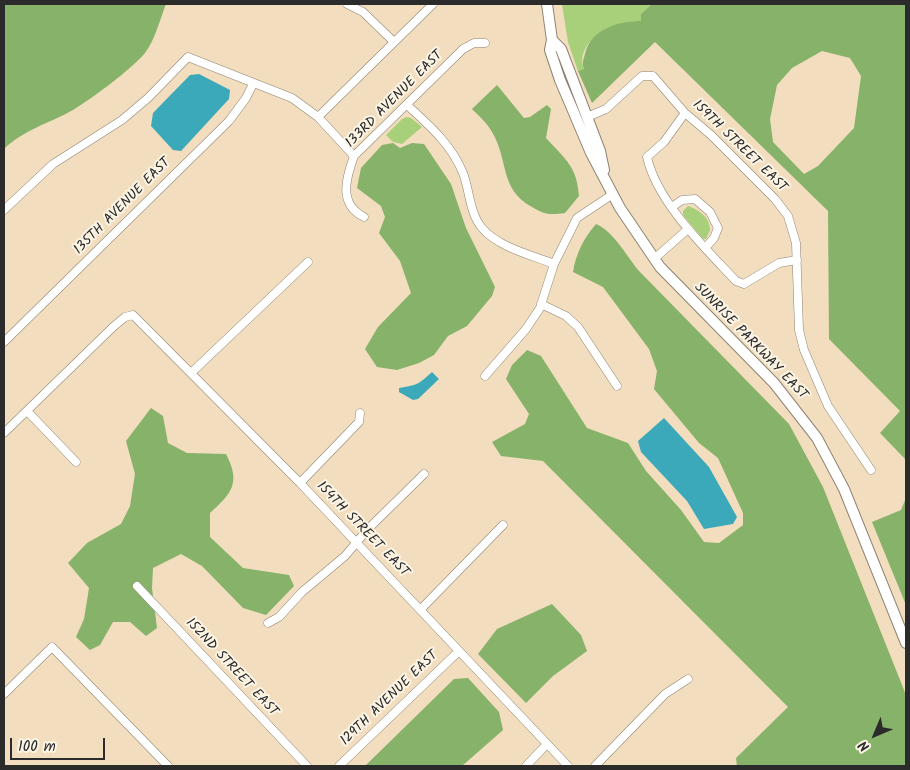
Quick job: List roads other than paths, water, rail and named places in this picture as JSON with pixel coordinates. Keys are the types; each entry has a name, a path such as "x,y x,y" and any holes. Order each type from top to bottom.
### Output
{"street":[{"path":"347,4 363,12 394,42"},
{"path":"318,117 433,4"},
{"name":"SUNRISE PARKWAY EAST","path":"547,4 552,40 550,50 560,80 591,154 606,178 630,225 654,259 689,298 774,383 816,438 844,489 906,643"},
{"name":"SUNRISE PARKWAY EAST","path":"552,40 561,49 600,151 606,178"},
{"name":"133RD AVENUE EAST","path":"364,217 351,208 346,195 348,173 354,156 463,49 474,42 485,43"},
{"path":"4,210 53,164 122,120 148,98 188,57 253,84 285,94 318,117 354,156"},
{"name":"159TH STREET EAST","path":"587,117 606,109 638,79 647,74 657,80 685,113 711,135 783,208 794,230 799,330 804,350 828,406 871,470"},
{"name":"135TH AVENUE EAST","path":"4,342 229,121 246,98 253,84"},
{"path":"407,105 451,148 463,174 474,216 483,229 507,245 554,264"},
{"path":"685,113 664,142 647,157 657,181 672,207 688,229 736,281 744,284 780,263 797,260"},
{"path":"485,376 526,329 541,304 554,264 576,218 613,194"},
{"path":"672,207 682,200 695,200 710,212 718,228 714,238 705,248"},
{"path":"654,259 688,229"},
{"path":"192,373 308,262"},
{"path":"541,304 566,316 578,327 617,386"},
{"name":"154TH STREET EAST","path":"27,411 113,327 125,317 133,315 300,483 568,766"},
{"path":"4,433 27,411 76,462"},
{"path":"300,483 359,422 360,413"},
{"path":"268,623 279,617 302,592 357,544 367,530 424,474"},
{"path":"421,609 503,525"},
{"name":"152ND STREET EAST","path":"137,586 307,766"},
{"path":"4,694 52,647 168,766"},
{"name":"129TH AVENUE EAST","path":"339,766 458,651"},
{"path":"595,766 665,694 688,679"},
{"path":"526,766 547,744"}],"water":[{"path":"199,74 230,90 229,99 181,151 173,150 151,126 153,113 190,75"},
{"path":"432,372 439,379 418,399 413,400 399,392 399,388 417,384"},
{"path":"664,418 709,467 737,517 733,524 704,529 687,501 641,452 638,441"}]}
